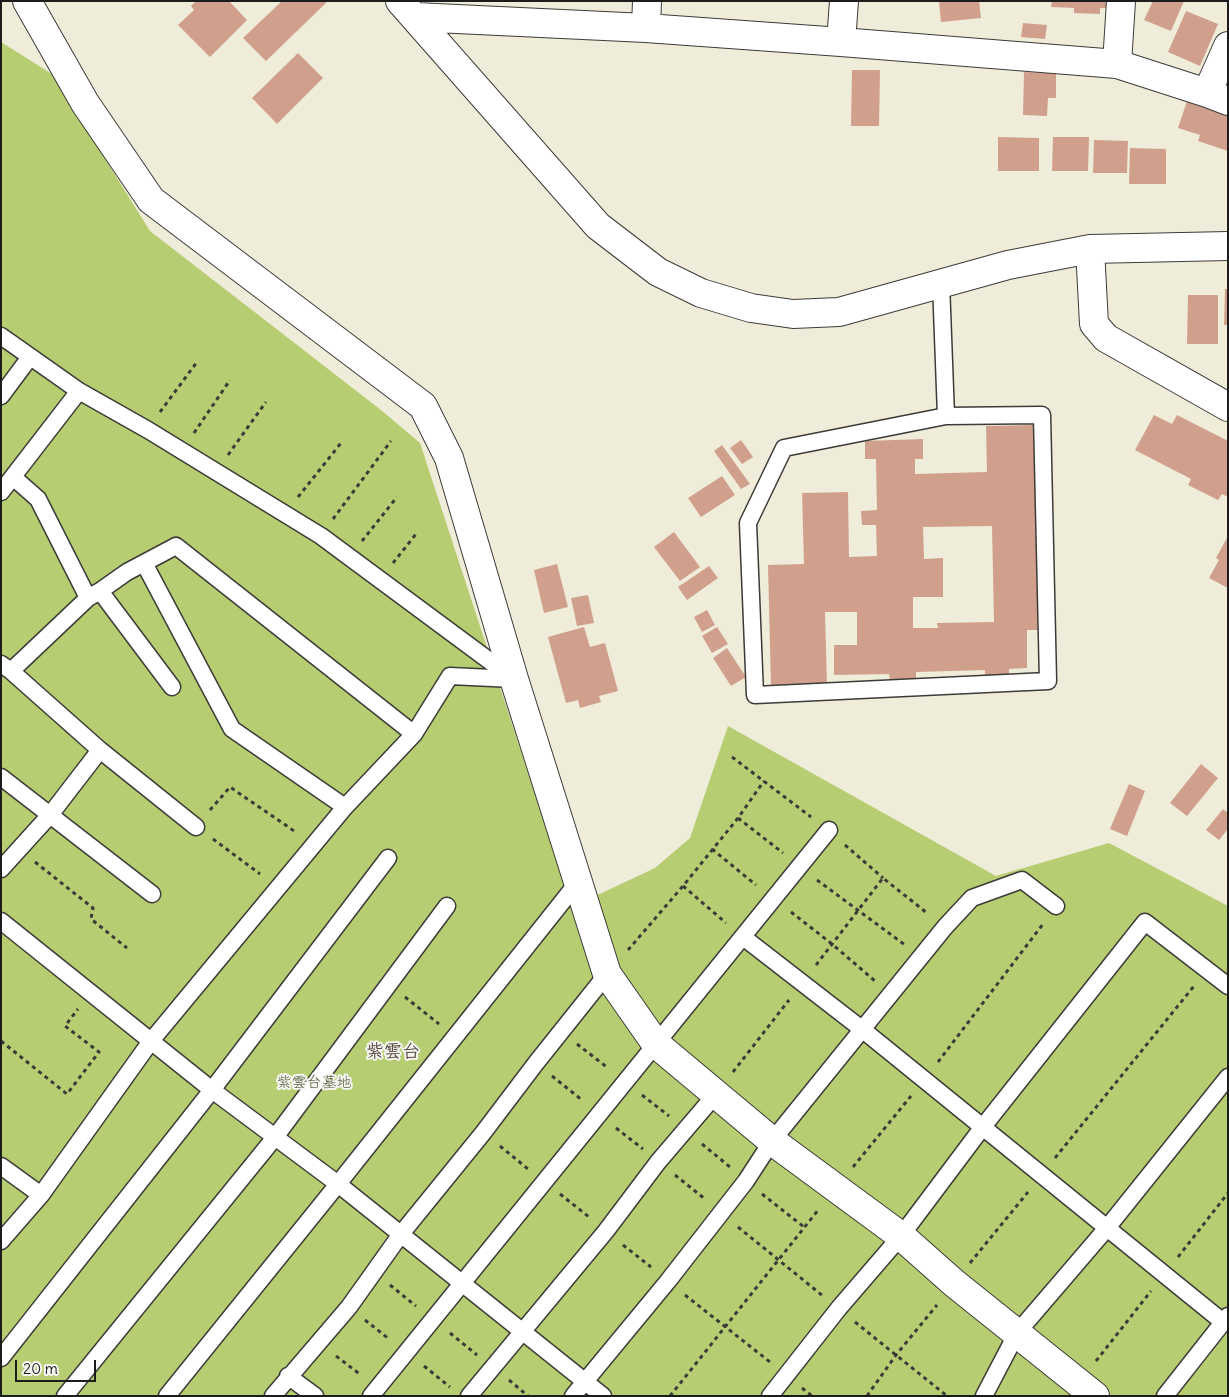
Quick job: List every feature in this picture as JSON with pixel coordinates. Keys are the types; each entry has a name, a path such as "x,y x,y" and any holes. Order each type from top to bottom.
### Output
{"street":[{"path":"27,1 85,103 151,200 423,406 449,458 514,679 607,974 656,1044 772,1141 901,1236 954,1283 1095,1396"},
{"path":"646,28 647,1"},
{"path":"841,42 844,1"},
{"path":"1117,64 1121,1"},
{"path":"407,9 1117,64 1217,97 1228,46"},
{"path":"407,9 598,226 658,272 700,293 750,308 793,314 839,312 1008,265 1090,249 1228,246"},
{"path":"1090,249 1094,324 1106,338 1228,407"}],"lane":[{"path":"941,283 946,416"},
{"path":"1,336 79,391 148,430 320,536 514,679"},
{"path":"1,396 30,357"},
{"path":"1,492 79,391"},
{"path":"1042,415 1048,681 755,695 748,523 784,448 946,416 1042,415"},
{"path":"13,477 38,498 94,594 172,687"},
{"path":"196,827 100,750 6,668 94,594 176,546 414,734"},
{"path":"144,564 232,729 345,807"},
{"path":"1,1241 41,1195 151,1041 345,807 414,734 450,676 514,679"},
{"path":"1,869 50,815 100,750"},
{"path":"1,777 152,894"},
{"path":"374,1392 829,830"},
{"path":"1,1358 212,1090 388,858"},
{"path":"572,1396 668,1281 746,1181 772,1141 945,927 972,898 1022,880 1056,906"},
{"path":"167,1396 578,882"},
{"path":"65,1396 276,1136 447,906"},
{"path":"1,921 212,1090 338,1184 603,1396"},
{"path":"770,1396 839,1308 901,1236 982,1128 1145,922 1228,986"},
{"path":"743,937 862,1030 1041,1176 1225,1319 1165,1396"},
{"path":"273,1396 288,1376 349,1307 401,1234 483,1133 607,974"},
{"path":"984,1396 1016,1333 1107,1228 1228,1077"},
{"path":"469,1396 606,1231 658,1162 716,1094"},
{"path":"1,1166 41,1195"},
{"path":"288,1376 315,1396"}],"path":[{"path":"148,430 197,362"},
{"path":"181,451 230,380"},
{"path":"216,472 266,402"},
{"path":"320,536 392,441"},
{"path":"285,514 341,443"},
{"path":"349,557 397,497"},
{"path":"379,580 416,534"},
{"path":"732,757 829,830 883,878 945,927"},
{"path":"607,974 683,886 738,818 764,781"},
{"path":"279,887 196,827 230,787 315,844"},
{"path":"738,818 800,867 921,957"},
{"path":"19,850 93,908 91,919 127,948"},
{"path":"712,850 832,944 891,996"},
{"path":"716,1094 883,878"},
{"path":"683,886 743,937"},
{"path":"670,1396 924,1080 1056,906"},
{"path":"867,1396 896,1355 1197,982"},
{"path":"389,984 455,1037"},
{"path":"1,1041 67,1094 99,1052 65,1026 90,992"},
{"path":"536,1063 947,1396"},
{"path":"483,1133 812,1396"},
{"path":"319,1343 374,1392"}],"green space":[{"name":"紫雲台墓地","path":"1,42 52,74 150,231 381,410 420,443 572,907 655,868 690,838 728,726 996,876 1109,843 1228,906 1228,1396 1,1396"}],"building":[{"path":"196,1 229,1 247,20 210,57 178,25 194,10 191,6"},
{"path":"282,1 328,1 266,61 243,38"},
{"path":"939,1 979,1 981,18 941,22"},
{"path":"1052,1 1109,1 1109,8 1100,8 1100,14 1074,13 1074,8 1051,7"},
{"path":"1153,1 1184,1 1171,31 1144,20"},
{"path":"1186,11 1218,24 1200,66 1168,52"},
{"path":"1023,23 1047,25 1045,39 1021,37"},
{"path":"298,53 323,78 277,124 252,98"},
{"path":"852,70 880,70 879,126 851,126"},
{"path":"1024,72 1056,73 1056,98 1048,98 1047,116 1023,115"},
{"path":"1187,101 1228,115 1228,151 1198,141 1200,135 1178,128"},
{"path":"998,137 1039,138 1039,171 998,171"},
{"path":"1053,137 1089,137 1088,171 1052,171"},
{"path":"1094,140 1128,141 1127,173 1093,173"},
{"path":"1130,148 1166,149 1166,184 1129,184"},
{"path":"1225,289 1228,289 1228,325 1224,325"},
{"path":"1188,295 1218,295 1218,344 1187,344"},
{"path":"1154,415 1172,424 1177,415 1228,441 1228,497 1222,494 1218,500 1188,485 1191,479 1135,450"},
{"path":"1036,425 1041,630 1027,630 1027,668 1009,669 1009,677 985,677 985,670 916,672 916,680 890,681 889,674 834,675 834,645 857,645 857,612 825,612 827,685 771,686 768,565 804,564 802,493 848,492 849,557 877,556 876,525 862,525 861,511 877,510 876,459 865,459 865,441 923,439 923,459 915,459 915,474 987,472 986,426","holes":["992,526 994,622 937,623 938,628 913,628 913,597 943,597 943,558 924,559 923,527"]},
{"path":"741,440 753,457 742,464 730,448"},
{"path":"722,445 750,484 741,489 714,451"},
{"path":"722,476 735,495 701,517 688,498"},
{"path":"674,532 700,567 680,581 654,547"},
{"path":"1228,536 1228,588 1209,578 1219,560 1216,558"},
{"path":"557,564 568,607 544,613 534,570"},
{"path":"709,566 718,578 687,600 678,587"},
{"path":"588,595 594,623 577,626 571,598"},
{"path":"707,610 715,625 702,632 694,617"},
{"path":"584,627 590,647 605,643 618,691 599,696 601,702 580,708 578,700 566,703 548,637"},
{"path":"717,627 728,644 712,653 702,636"},
{"path":"727,648 746,677 731,686 713,658"},
{"path":"1201,764 1218,778 1187,816 1170,803"},
{"path":"1129,784 1145,791 1127,836 1110,829"},
{"path":"1223,809 1228,813 1228,829 1219,840 1206,830"}],"district":[{"name":"紫雲台","path":"393,1052"}]}
